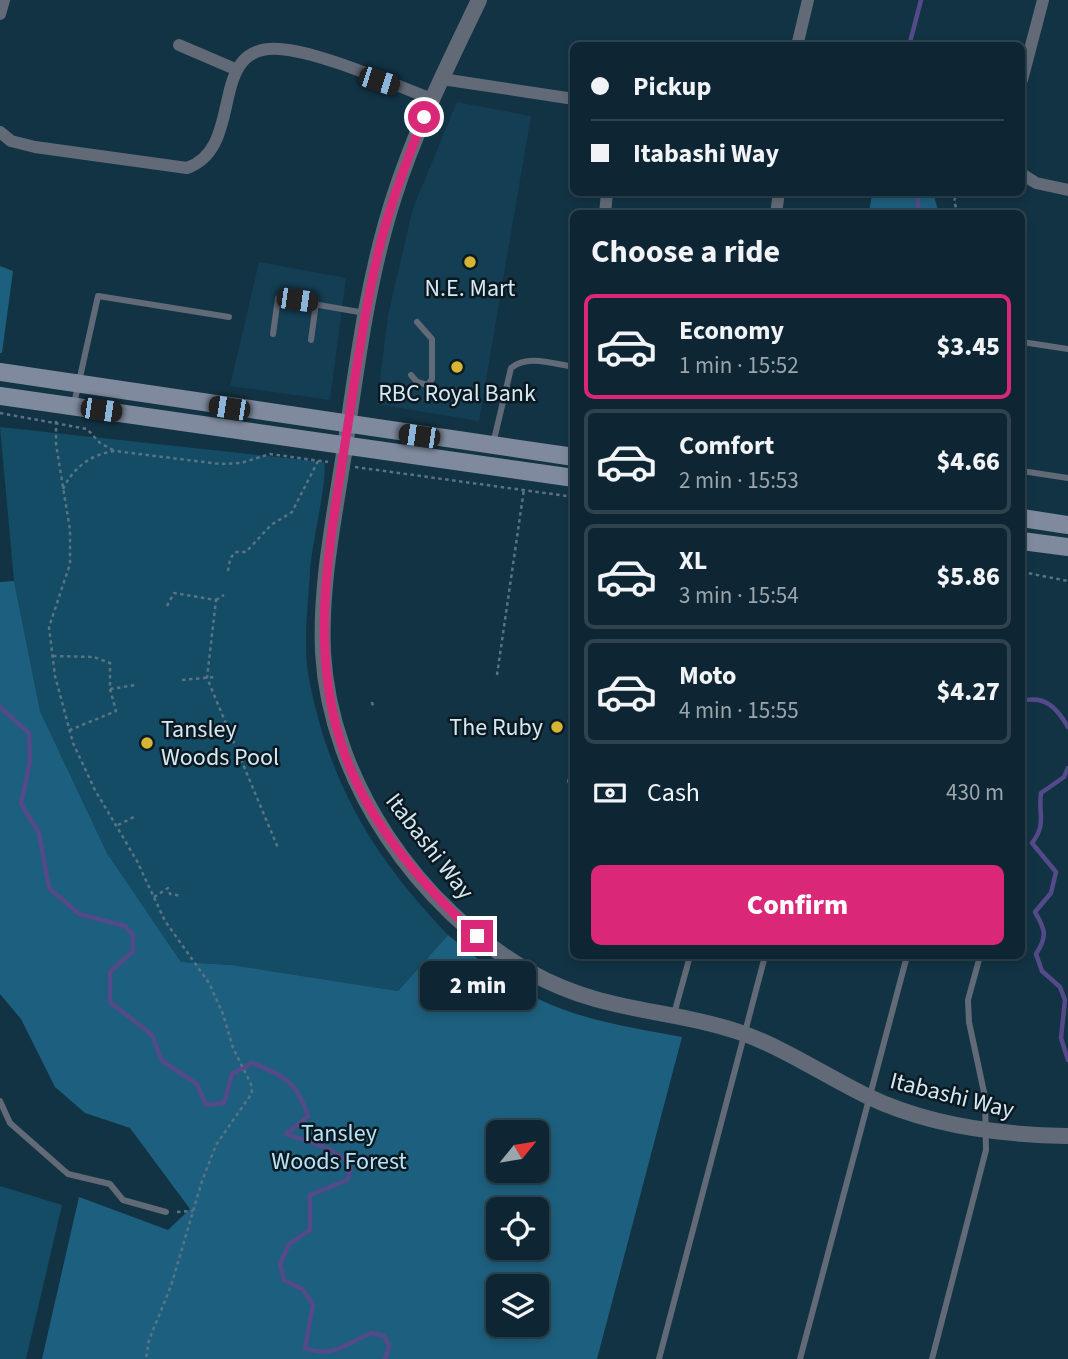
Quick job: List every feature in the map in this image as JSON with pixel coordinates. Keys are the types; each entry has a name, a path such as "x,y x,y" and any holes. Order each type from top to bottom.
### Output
{"main road":[{"path":"0,372 348,426 570,456"},
{"path":"0,396 570,477"},
{"path":"1025,518 1068,525"},
{"path":"1025,541 1068,547"}],"street":[{"path":"0,14 4,0"},
{"name":"Itabashi Way","path":"479,0 432,99 394,197 375,265 327,570 324,662 341,743 368,803 384,830 432,890 467,927 498,951 548,981 591,999 712,1024 744,1034 904,1111 985,1131 1068,1136"},
{"path":"798,42 808,0"},
{"path":"1025,68 1042,0"},
{"path":"179,45 235,69"},
{"path":"0,132 11,141 35,147 187,169 201,163 215,147 235,69 262,50 292,50 432,99"},
{"path":"442,79 570,98"},
{"path":"1025,176 1036,183 1068,190"}],"lane":[{"path":"74,406 97,296 229,317"},
{"path":"273,334 278,298 367,314"},
{"path":"311,340 316,303"},
{"path":"411,375 417,382 428,385 432,379 432,339 417,322"},
{"path":"1025,342 1068,349"},
{"path":"492,446 511,368 519,362 530,360 570,366"},
{"path":"1025,471 1068,478"},
{"path":"673,1017 689,959"},
{"path":"659,1359 764,959"},
{"path":"800,1359 906,959"},
{"path":"932,1359 986,1150 985,1097 969,1022 968,1000 979,959"},
{"path":"0,1101 10,1123 68,1174 110,1184 123,1200 166,1212"},
{"path":"0,1121 10,1123"}],"path":[{"path":"0,413 87,429 100,443 115,451"},
{"path":"56,422 62,490 70,530 70,564 50,621 55,676 70,730 94,790 118,825 165,921 209,983 233,1048 251,1084 252,1093 216,1145 171,1286 149,1340 146,1359"},
{"path":"62,490 75,470 84,463 104,453 115,451 220,464 241,463 271,454 570,495"},
{"path":"228,571 230,559 235,552 246,552 271,525 292,512 318,459"},
{"path":"497,676 524,488"},
{"path":"1025,573 1068,581"},
{"path":"167,606 174,593 216,600"},
{"path":"223,594 216,600 206,678 278,848"},
{"path":"53,656 94,657 110,663 110,689 116,711 70,730"},
{"path":"182,680 215,677"},
{"path":"110,689 136,685"},
{"path":"118,825 134,817"},
{"path":"155,897 168,888 170,894 182,896"},
{"path":"166,1212 193,1211"}],"shaded area":[{"path":"457,102 531,116 479,421 377,404 388,315 413,208"},
{"path":"259,262 346,278 330,400 230,386"},
{"path":"0,427 324,462 324,483 311,561 306,642 310,684 319,722 330,757 360,820 398,878 448,935 398,991 232,965 181,962 107,853 40,711 14,581"},
{"path":"0,1186 62,1205 26,1359 0,1359"}],"green space":[{"path":"872,196 934,196 938,210 869,210"},
{"path":"0,266 13,271 2,353 0,353"},
{"name":"Tansley Woods Forest","path":"14,581 40,711 107,853 181,962 232,965 398,991 448,935 490,969 553,1006 608,1022 682,1037 597,1359 42,1359 79,1197 168,1230 190,1209 130,1128 85,1113 55,1087 21,1019 0,994 0,582"}],"waterway":[{"path":"910,42 921,0"},
{"path":"917,196 919,210"},
{"path":"1025,701 1037,700 1050,705 1068,727"},
{"path":"0,707 29,733 30,761 21,804 39,833 49,888 79,914 125,926 133,935 133,951 110,972 110,1002 152,1035 162,1061 197,1084 206,1105 224,1103 232,1074 252,1063 281,1076 294,1087 308,1116 286,1134 332,1151 351,1169 347,1180 310,1195 310,1230 289,1244 280,1264 284,1280 302,1289 313,1304 305,1348 332,1351 372,1333 384,1336 389,1346 385,1359"},
{"path":"1068,768 1064,777 1041,793 1041,824 1032,843 1056,872 1051,893 1035,912 1044,933 1036,954 1042,971 1060,987 1065,1000 1061,1038 1068,1060"}],"place":[{"name":"N.E. Mart","path":"470,262"},
{"name":"RBC Royal Bank","path":"457,367"},
{"name":"The Ruby","path":"557,727"},
{"name":"Tansley Woods Pool","path":"147,743"}],"route":[{"path":"424,117 381,239 370,292 327,570 323,652 327,685 341,743 352,773 368,803 407,861 456,917 477,936"}]}
